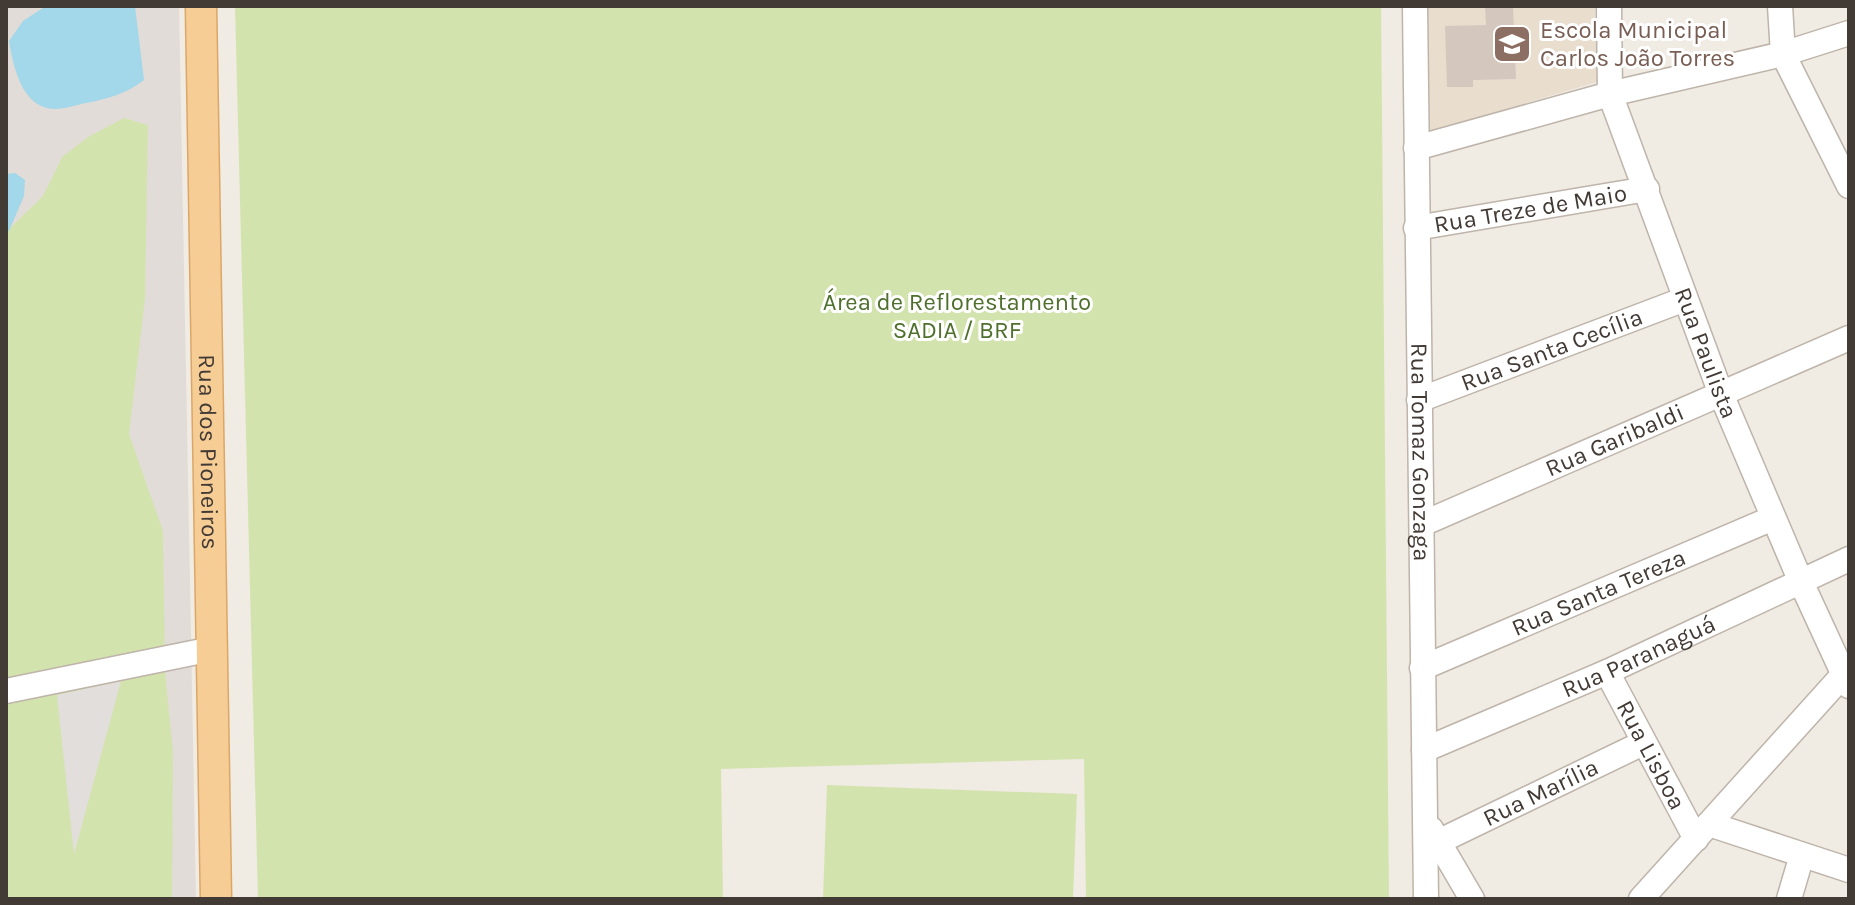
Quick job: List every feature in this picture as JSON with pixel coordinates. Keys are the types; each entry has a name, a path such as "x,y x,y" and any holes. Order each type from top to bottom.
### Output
{"main road":[{"name":"Rua dos Pioneiros","path":"201,6 216,899"}],"street":[{"name":"Rua Tomaz Gonzaga","path":"1415,6 1426,899"},
{"name":"Rua Paulista","path":"1609,6 1610,94 1721,394 1846,681"},
{"path":"1780,6 1783,54 1849,186"},
{"path":"1416,148 1610,94 1783,54 1849,33"},
{"name":"Rua Treze de Maio","path":"1416,228 1647,189"},
{"name":"Rua Santa Cecília","path":"1419,400 1685,299"},
{"name":"Rua Garibaldi","path":"1422,524 1721,394 1846,348"},
{"name":"Rua Santa Tereza","path":"1422,668 1773,518"},
{"name":"Rua Paranaguá","path":"1424,750 1607,672 1849,559"},
{"path":"6,691 212,649"},
{"name":"Rua Lisboa","path":"1607,672 1643,743 1703,832"},
{"path":"1641,899 1846,681"},
{"name":"Rua Marília","path":"1438,842 1643,743"},
{"path":"1424,816 1472,899"},
{"path":"1703,832 1802,855 1849,870"},
{"path":"1789,899 1802,855"}],"shaded area":[{"path":"6,6 179,6 196,899 6,899"},
{"name":"Escola Municipal Carlos João Torres","path":"1426,6 1595,6 1597,82 1428,132"},
{"path":"121,681 74,854 57,695"}],"green space":[{"name":"Área de Reflorestamento SADIA / BRF","path":"235,6 1381,6 1389,899 1086,899 1084,759 721,769 723,899 258,899"},
{"path":"124,118 148,125 145,299 129,434 163,531 165,671 173,752 172,899 6,899 6,232 43,196 62,157 88,137"},
{"path":"827,785 1077,794 1073,899 823,899"}],"water":[{"path":"46,6 135,6 144,80 117,95 67,108 44,107 34,102 21,84 9,41 23,21"},
{"path":"15,173 25,180 24,196 6,232 6,174"}],"building":[{"path":"1485,6 1513,6 1516,79 1473,80 1473,87 1447,87 1445,26 1486,25"}],"place":[{"name":"Escola Municipal Carlos João Torres","path":"1512,44"}]}
